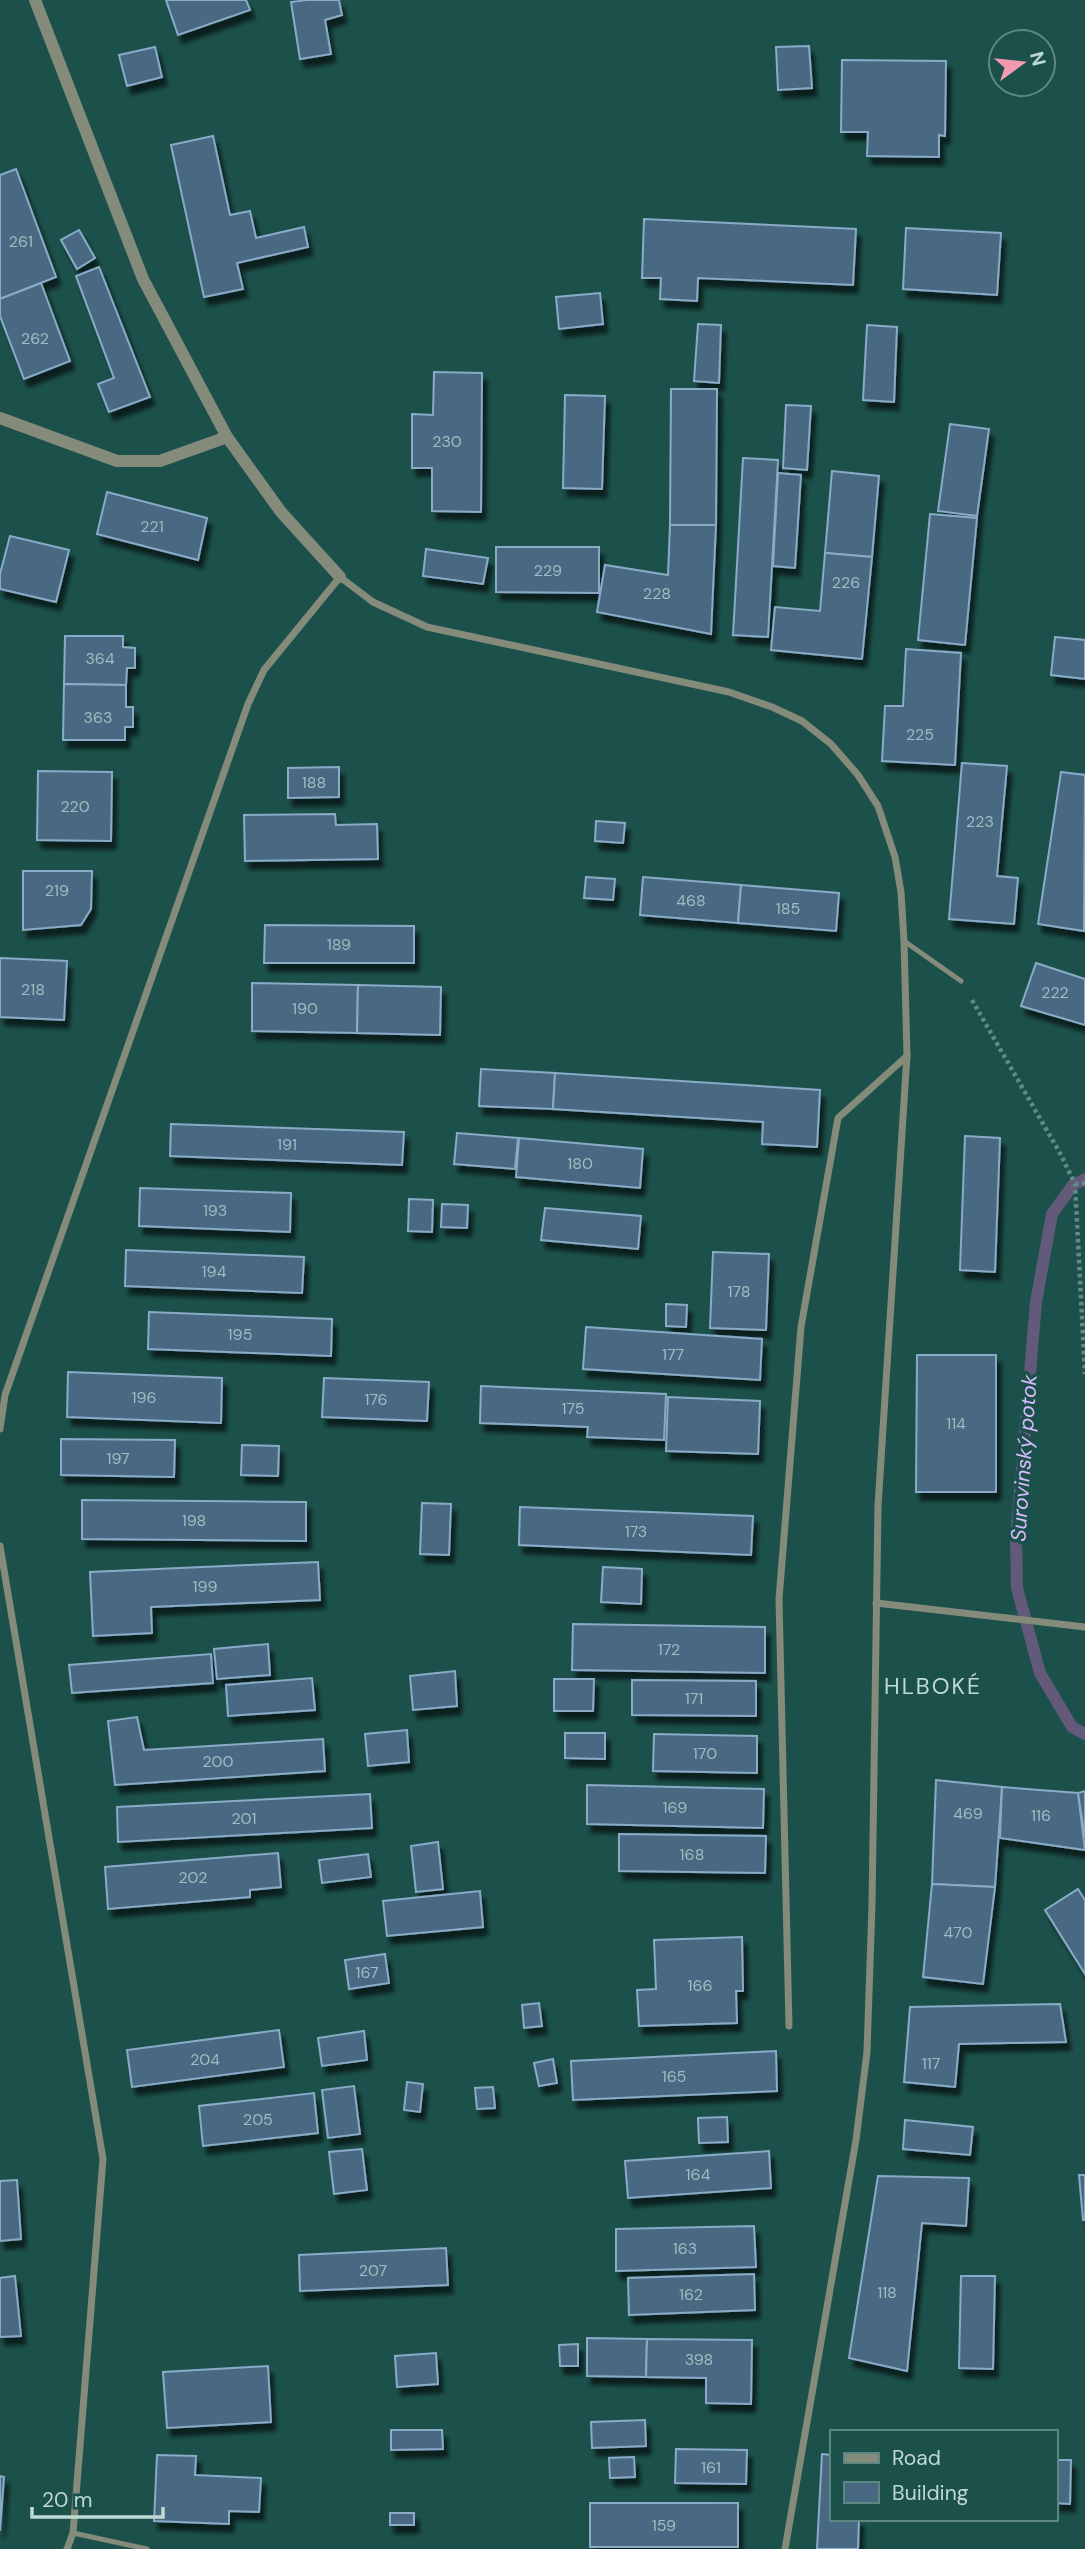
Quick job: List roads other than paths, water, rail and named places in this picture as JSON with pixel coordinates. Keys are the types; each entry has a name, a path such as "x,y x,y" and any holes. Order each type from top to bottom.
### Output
{"street":[{"path":"35,0 143,279 227,437 281,512 340,577 373,603 427,627 729,692 802,721 831,744 858,775 878,806 895,857 901,892 904,941 907,1055 878,1506 867,2052 856,2140 785,2549"},
{"path":"0,418 117,461 160,461 227,437"},
{"path":"0,1429 5,1395 248,704 264,670 340,577"},
{"path":"789,2026 779,1599 801,1327 838,1118 907,1055"},
{"path":"0,1546 103,2159 73,2533 67,2549"},
{"path":"876,1603 1085,1627"}],"lane":[{"path":"904,941 961,981"},
{"path":"73,2533 147,2549"}],"waterway":[{"name":"Surovinský potok","path":"1085,1179 1073,1185 1052,1214 1036,1302 1016,1538 1017,1588 1040,1673 1072,1727 1085,1734"}],"district":[{"name":"HLBOKÉ","path":"933,1686"}]}
